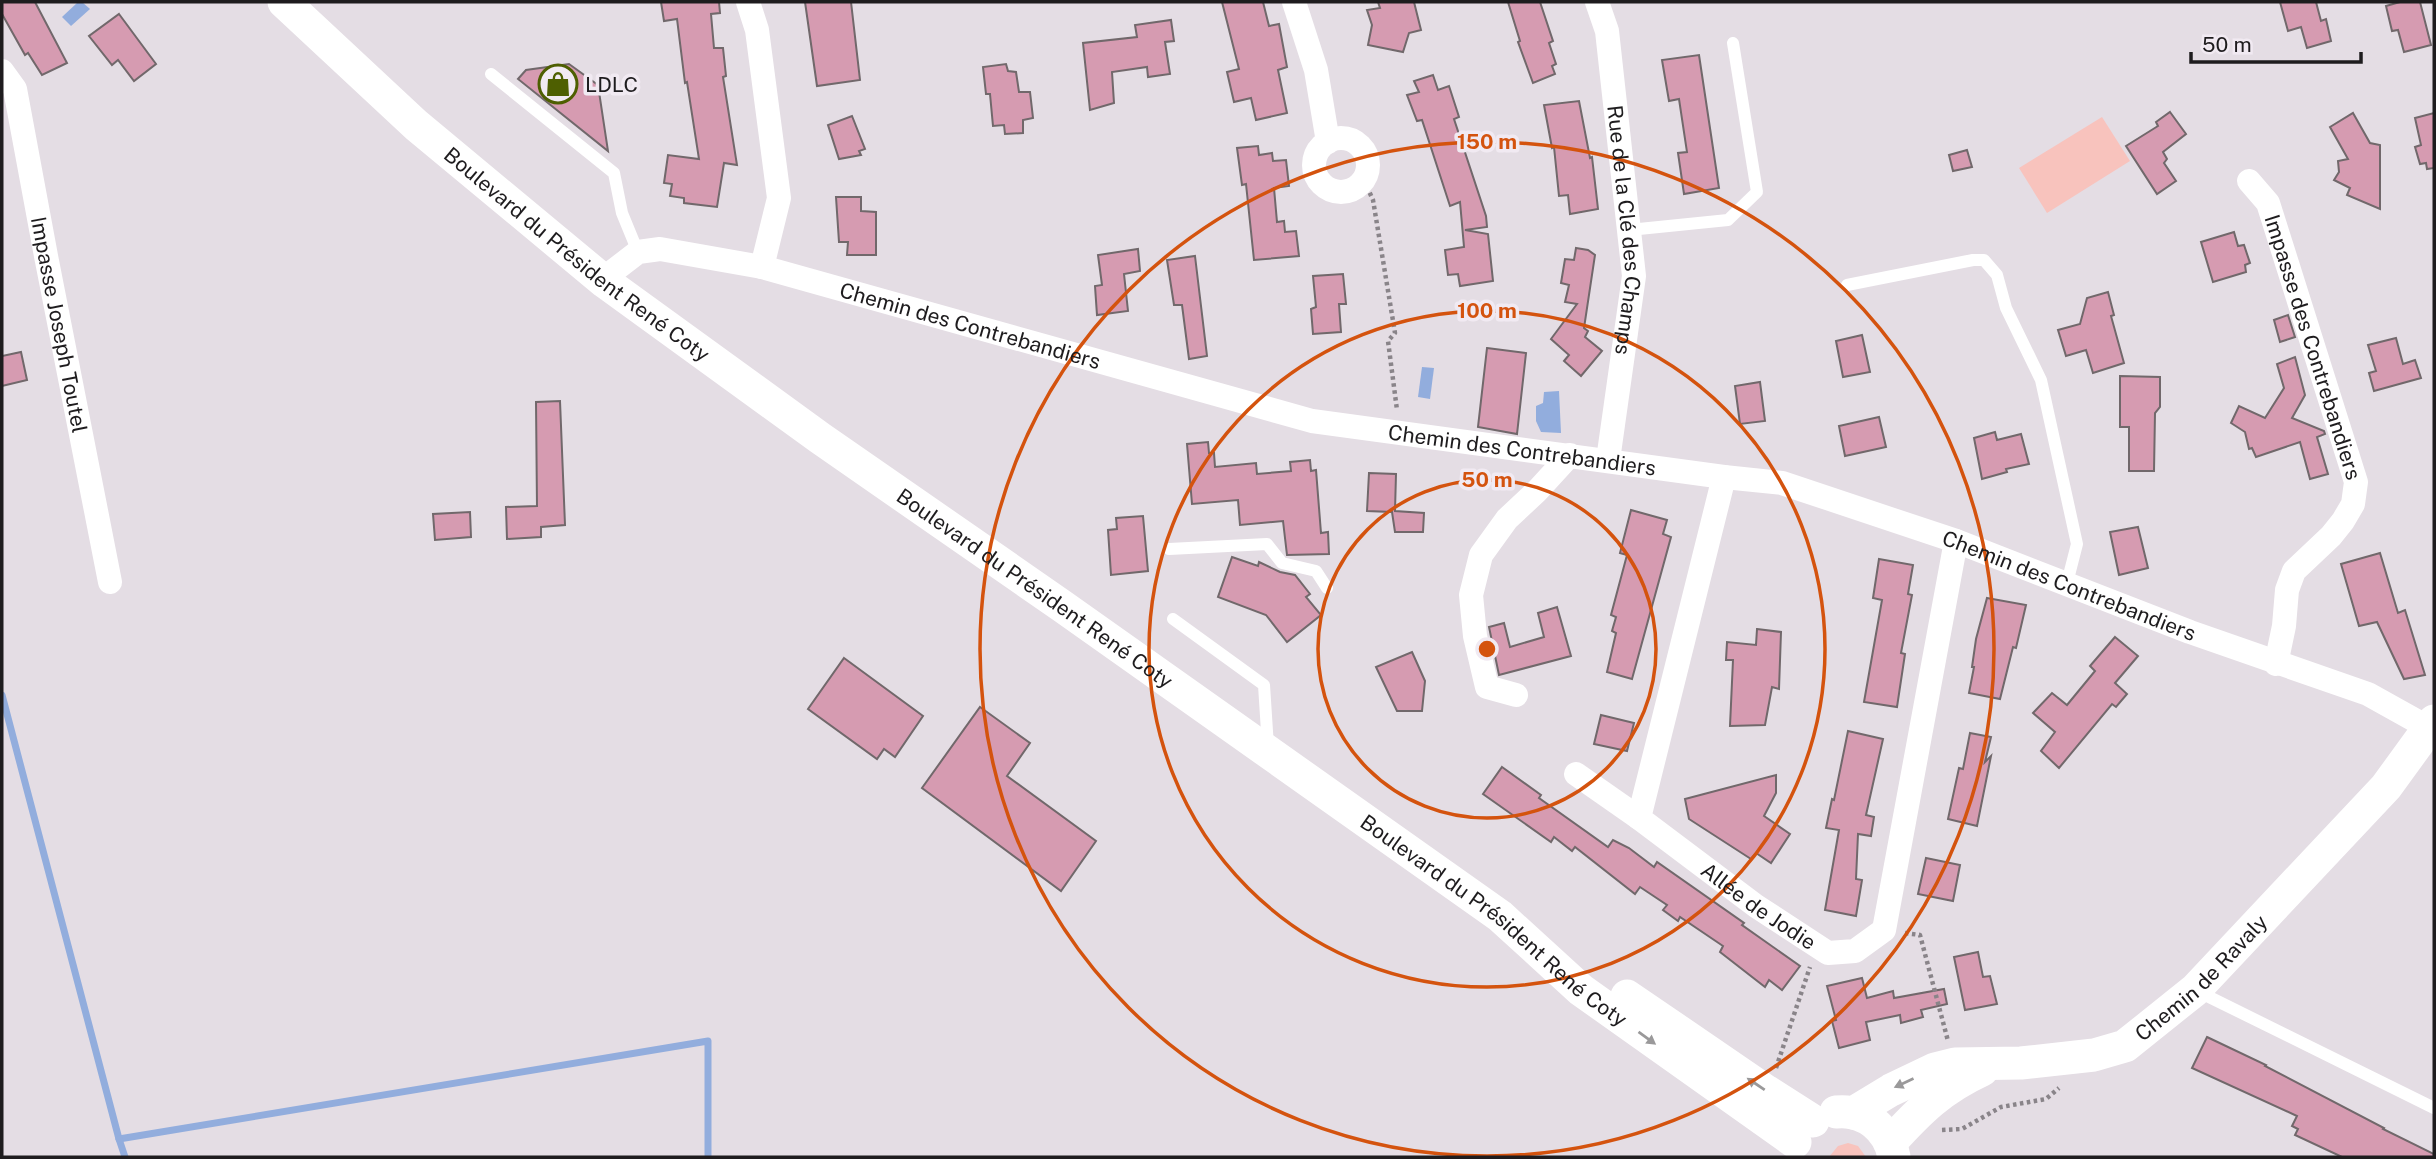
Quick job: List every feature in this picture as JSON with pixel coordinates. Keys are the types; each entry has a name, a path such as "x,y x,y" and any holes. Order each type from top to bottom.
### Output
{"main road":[{"name":"Boulevard du Président René Coty","path":"288,4 416,125 605,282 820,438 1269,751 1500,916 1595,974 1766,1091 1800,1140"},
{"name":"Chemin de Ravaly","path":"1853,1113 1934,1069 1955,1064 1993,1065 2094,1055 2125,1046 2195,990 2386,787 2432,724"},
{"path":"1800,1140 1832,1113 1853,1113 1875,1123 1892,1150 1925,1106 1956,1082 1993,1065"}],"street":[{"path":"748,2 757,30 779,198 762,267"},
{"path":"1294,2 1316,70 1328,142"},
{"name":"Rue de la Clé des Champs","path":"1597,2 1607,31 1634,276 1608,460"},
{"name":"Impasse Joseph Toutel","path":"2,71 15,89 110,582"},
{"path":"1337,137 1345,137 1361,146 1368,161 1368,170 1357,188 1341,192 1322,184 1316,176 1314,162 1318,150 1328,142 1337,137"},
{"name":"Impasse des Contrebandiers","path":"2249,181 2268,203 2356,482 2353,504 2343,521 2294,571 2287,590 2284,626 2276,664"},
{"name":"Chemin des Contrebandiers","path":"638,252 660,248 762,267 1312,421 1782,483 1956,541 2276,664 2368,694 2432,724"},
{"path":"605,282 612,272 638,252"},
{"path":"1516,695 1487,687 1475,636 1471,595 1481,555 1507,519 1570,455"},
{"path":"1639,818 1724,477"},
{"path":"1884,930 1956,541"},
{"name":"Allée de Jodie","path":"1576,774 1756,906 1828,953 1855,951 1884,930"}],"lane":[{"path":"1629,230 1728,220 1756,192 1734,43"},
{"path":"491,74 614,173 622,213 638,252"},
{"path":"1847,285 1973,260 1984,260 1997,275 2006,308 2042,380 2077,544 2067,583"},
{"path":"1169,549 1267,544 1282,563 1316,571 1327,588"},
{"path":"1173,619 1264,685 1269,751"},
{"path":"2195,990 2434,1108"}],"path":[{"path":"1364,180 1373,200 1395,333 1388,341 1400,433"},
{"path":"1884,930 1920,935 1949,1042"},
{"path":"1773,1075 1782,1057 1816,946"},
{"path":"1931,1131 1962,1129 2001,1107 2046,1099 2094,1055"}],"shaded area":[{"path":"2102,117 2130,161 2047,213 2019,168"},
{"path":"1848,1143 1858,1146 1866,1157 1829,1157 1838,1146"}],"water":[{"path":"78,2 90,9 71,26 62,17"},
{"path":"1422,367 1434,368 1430,399 1418,397"},
{"path":"1559,391 1561,433 1541,432 1536,421 1536,406 1543,403 1544,392"}],"building":[{"path":"2,2 35,2 67,63 42,75 28,53 25,55 2,14"},
{"path":"661,2 719,2 720,13 711,14 714,48 723,48 726,76 723,77 737,165 724,163 717,207 684,203 684,198 670,196 672,184 664,183 668,155 699,159 677,19 664,21"},
{"path":"805,2 851,2 860,80 817,86"},
{"path":"1222,2 1263,2 1269,26 1279,24 1287,67 1278,70 1287,113 1256,120 1251,98 1234,102 1227,72 1239,69"},
{"path":"1378,2 1414,2 1421,30 1409,33 1403,52 1368,45 1372,25 1367,10 1380,8"},
{"path":"1508,2 1540,2 1553,41 1549,43 1556,64 1552,66 1555,74 1533,83 1518,42 1520,41"},
{"path":"2280,2 2316,2 2321,21 2326,19 2331,41 2307,48 2301,27 2288,31"},
{"path":"2400,2 2420,2 2431,45 2404,52 2398,30 2392,31 2386,6"},
{"path":"119,14 156,64 134,81 118,60 112,65 89,36"},
{"path":"1171,20 1174,41 1165,42 1170,74 1148,77 1147,67 1112,72 1114,103 1090,110 1083,43 1137,37 1135,25"},
{"path":"1699,55 1719,188 1684,194 1678,153 1687,152 1679,99 1669,101 1662,60"},
{"path":"569,64 598,85 608,151 518,79 526,70"},
{"path":"1006,64 1008,71 1016,72 1019,92 1030,92 1033,118 1023,120 1023,133 1005,134 1004,125 993,126 990,94 986,94 983,67"},
{"path":"1433,75 1438,90 1449,86 1459,117 1454,119 1486,216 1487,227 1465,230 1488,234 1493,281 1460,286 1458,274 1448,275 1445,250 1464,247 1460,202 1450,206 1422,120 1417,121 1407,95 1419,92 1414,81"},
{"path":"1579,101 1590,158 1592,157 1598,209 1570,214 1568,195 1559,196 1554,147 1552,148 1544,105"},
{"path":"2170,112 2186,134 2163,152 2167,159 2164,163 2176,181 2157,194 2126,146 2158,126 2156,122"},
{"path":"2353,113 2370,143 2380,145 2380,209 2347,195 2350,188 2334,180 2339,172 2338,161 2348,159 2330,127"},
{"path":"2434,113 2434,168 2427,169 2426,163 2420,164 2415,147 2421,145 2415,118"},
{"path":"852,116 865,149 859,151 861,155 839,159 828,125"},
{"path":"1258,146 1259,155 1272,153 1273,161 1286,160 1289,186 1274,188 1277,222 1284,221 1285,232 1296,231 1299,256 1254,260 1246,184 1242,185 1237,148"},
{"path":"1967,150 1972,167 1953,171 1949,155"},
{"path":"836,197 861,197 861,211 876,212 876,255 847,255 848,242 839,242"},
{"path":"2234,232 2238,246 2244,245 2250,263 2245,265 2246,272 2213,282 2201,242"},
{"path":"1576,248 1588,250 1595,255 1584,328 1588,331 1585,337 1602,351 1581,376 1564,361 1569,355 1551,339 1577,304 1565,302 1569,285 1561,283 1565,259 1574,260"},
{"path":"1138,249 1140,271 1124,274 1128,311 1097,315 1095,286 1102,285 1098,255"},
{"path":"1195,256 1207,356 1189,359 1182,305 1174,305 1167,260"},
{"path":"1343,274 1346,304 1339,304 1341,332 1313,334 1311,309 1316,307 1313,276"},
{"path":"2108,292 2114,315 2111,316 2124,363 2093,373 2086,350 2066,356 2058,330 2080,324 2087,298"},
{"path":"2288,315 2295,337 2280,342 2274,320"},
{"path":"1862,335 1870,372 1843,377 1836,341"},
{"path":"2396,338 2403,364 2415,360 2421,378 2374,391 2369,373 2376,371 2368,345"},
{"path":"1487,348 1526,353 1517,434 1478,427"},
{"path":"21,352 27,380 2,386 2,356"},
{"path":"2295,357 2305,395 2292,418 2324,431 2325,434 2317,437 2328,474 2310,479 2300,442 2256,457 2252,448 2249,449 2245,432 2231,423 2239,406 2265,418 2284,388 2277,364"},
{"path":"2120,376 2160,377 2160,407 2155,413 2154,471 2129,471 2129,427 2120,427"},
{"path":"1760,382 1765,421 1740,424 1735,386"},
{"path":"560,401 565,525 541,527 541,537 507,539 506,507 537,506 536,402"},
{"path":"1879,417 1886,447 1845,456 1839,426"},
{"path":"1995,432 1997,440 2021,434 2029,464 2006,469 2007,472 1982,479 1974,438"},
{"path":"1208,442 1209,453 1214,453 1215,467 1256,463 1257,474 1291,471 1290,462 1310,460 1311,471 1316,470 1321,533 1328,532 1329,554 1287,555 1283,521 1240,525 1238,500 1192,504 1187,444"},
{"path":"1369,473 1396,474 1395,511 1424,513 1423,532 1395,532 1392,512 1367,511"},
{"path":"1631,510 1667,520 1663,534 1671,537 1632,679 1607,672 1616,633 1612,631 1616,617 1611,615 1627,555 1620,553"},
{"path":"470,512 471,537 435,540 433,514"},
{"path":"1143,516 1148,571 1111,575 1108,530 1117,529 1116,518"},
{"path":"2138,527 2148,568 2119,575 2110,532"},
{"path":"2380,553 2398,613 2405,610 2425,675 2404,679 2377,622 2359,626 2341,564"},
{"path":"1232,557 1258,566 1259,562 1280,572 1295,575 1310,594 1306,597 1321,615 1287,642 1266,615 1218,597"},
{"path":"1879,559 1913,565 1908,594 1912,595 1901,653 1905,654 1897,707 1864,702 1882,600 1873,598"},
{"path":"1987,598 2026,605 2000,699 1969,693 1976,639"},
{"path":"1557,607 1571,656 1499,675 1489,627 1504,623 1510,647 1544,637 1538,613"},
{"path":"1757,629 1781,632 1779,689 1772,687 1765,725 1730,726 1733,660 1726,660 1727,642 1756,645"},
{"path":"2115,637 2138,656 2115,683 2127,694 2116,707 2112,704 2059,768 2041,751 2055,732 2033,713 2052,693 2067,705 2095,671 2090,666"},
{"path":"1412,652 1425,681 1422,711 1397,711 1376,667"},
{"path":"844,658 923,716 895,757 884,749 877,759 808,709"},
{"path":"980,707 1030,743 1007,776 1096,841 1061,891 922,788"},
{"path":"1601,715 1634,723 1627,751 1594,744"},
{"path":"1848,731 1883,739 1866,815 1874,817 1871,836 1858,834 1856,879 1862,880 1856,916 1825,910 1839,830 1826,828"},
{"path":"1970,733 1991,737 1985,762 1991,756 1977,826 1948,819 1959,768 1963,769"},
{"path":"1502,767 1541,795 1539,798 1608,847 1613,840 1629,848 1654,867 1657,862 1800,966 1782,990 1769,980 1765,987 1720,952 1723,946 1680,917 1678,921 1663,910 1667,905 1640,887 1635,894 1575,847 1572,851 1554,837 1551,842 1483,794"},
{"path":"1776,775 1776,793 1764,816 1790,834 1771,863 1756,853 1751,859 1689,819 1685,799"},
{"path":"1926,858 1960,865 1953,901 1918,894"},
{"path":"1978,952 1983,977 1990,976 1997,1004 1965,1010 1954,957"},
{"path":"1862,978 1867,998 1893,991 1894,998 1944,989 1947,1004 1921,1010 1923,1017 1901,1023 1900,1015 1866,1022 1870,1040 1839,1048 1832,1021 1836,1020 1827,986"},
{"path":"2207,1037 2266,1065 2434,1154 2434,1157 2342,1157 2295,1135 2298,1129 2292,1126 2297,1116 2192,1068"}],"waterway":[{"path":"2,695 119,1139 708,1041 708,1157"},
{"path":"119,1139 125,1157"}],"place":[{"name":"LDLC","path":"558,84"}]}
